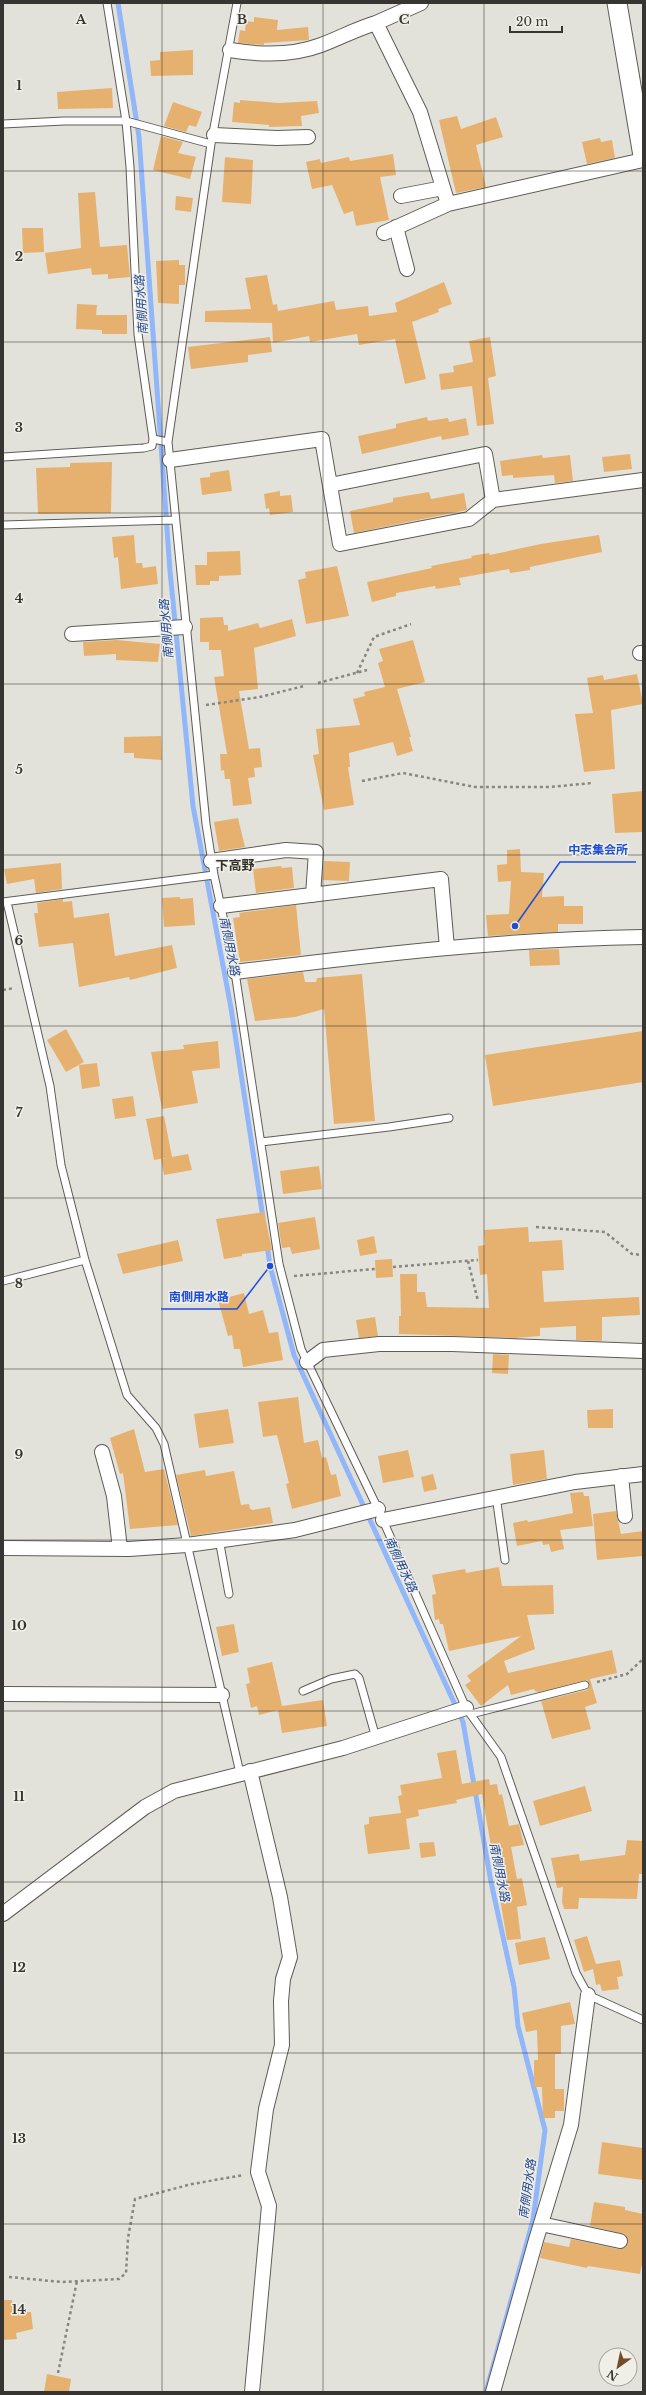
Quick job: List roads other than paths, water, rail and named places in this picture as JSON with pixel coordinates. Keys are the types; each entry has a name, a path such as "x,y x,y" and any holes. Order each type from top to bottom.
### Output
{"main road":[{"path":"617,3 643,156"}],"street":[{"path":"230,50 258,55 299,51 321,45 353,30 376,23 421,3"},
{"path":"376,23 420,112 448,204"},
{"path":"213,139 308,137"},
{"path":"407,269 390,230 448,204 643,160"},
{"path":"401,196 443,188"},
{"path":"170,460 322,439 340,544 469,519 493,500 643,480"},
{"path":"330,484 485,454 493,500"},
{"path":"72,634 185,627"},
{"path":"212,861 286,850 316,852 313,895"},
{"path":"221,906 441,879 447,948"},
{"path":"235,972 420,949 564,938 643,937"},
{"path":"307,1362 323,1350 379,1344 643,1351"},
{"path":"102,1452 114,1496 120,1549"},
{"path":"3,1548 120,1549 187,1544 295,1530 575,1482 643,1474"},
{"path":"621,1476 625,1516"},
{"path":"3,1694 222,1695"},
{"path":"3,1914 145,1806 174,1791 343,1748 469,1711"},
{"path":"245,1772 280,1897 290,1957 283,1979 280,2001 282,2045 266,2109 258,2172 269,2206 252,2392"},
{"path":"493,2392 540,2224 571,2125 588,1995"},
{"path":"540,2224 620,2241"}],"lane":[{"path":"3,457 144,448 152,446 153,439 138,334 131,175 126,121 107,3"},
{"path":"237,3 230,50 213,139 168,442 193,707 212,861 235,972 283,1277 301,1349 381,1515 469,1711 501,1757 576,1972 588,1995 643,2020"},
{"path":"3,124 64,121 126,121 213,139"},
{"path":"153,439 168,442"},
{"path":"3,525 175,520"},
{"path":"214,875 5,902 50,1086 61,1165 85,1260 127,1395 156,1428 164,1444 222,1695 245,1772"},
{"path":"261,1142 389,1127 449,1118"},
{"path":"3,1281 85,1260"},
{"path":"496,1496 504,1560"},
{"path":"219,1539 230,1594"},
{"path":"303,1691 331,1679 355,1674 358,1678 376,1738"},
{"path":"469,1711 585,1685"}],"waterway":[{"name":"南側用水路","path":"118,3 139,137 170,571 193,806 231,1008 263,1218"},
{"name":"南側用水路","path":"267,1245 270,1266 294,1355 463,1722 491,1882 514,1987 518,2026 545,2130 533,2220 486,2392"}],"place":[{"name":"中志集会所","path":"515,926"},
{"name":"南側用水路","path":"270,1266"}],"district":[{"name":"下高野","path":"235,865"}]}
